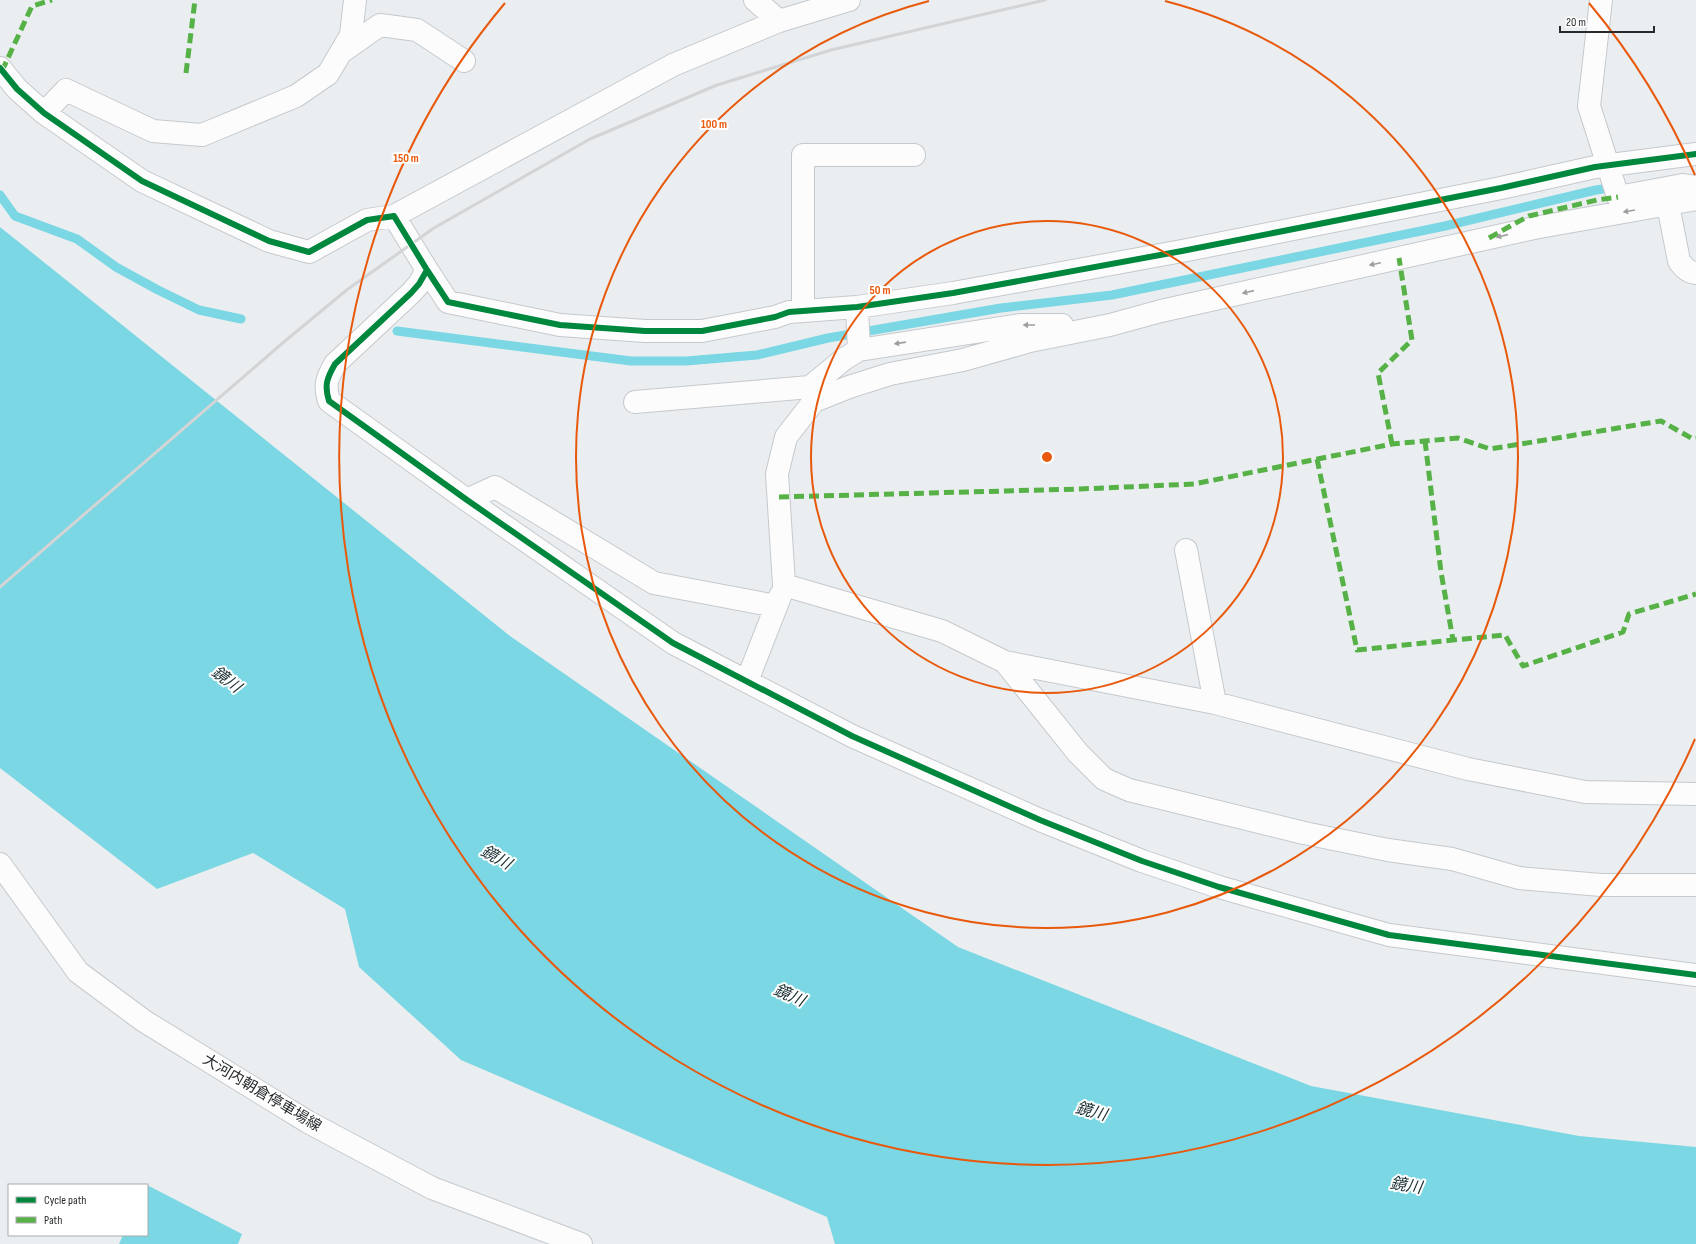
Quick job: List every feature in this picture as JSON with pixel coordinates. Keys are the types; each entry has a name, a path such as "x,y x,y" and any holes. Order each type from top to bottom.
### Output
{"street":[{"path":"44,112 66,90 153,131 202,135 296,96 328,74 351,36 355,0"},
{"path":"754,0 779,21"},
{"path":"0,68 17,89 44,112 142,181 269,241 308,252 367,220 394,216 673,65 779,21 849,0"},
{"path":"1601,0 1589,106 1613,183"},
{"path":"340,53 380,25 417,30 464,61"},
{"path":"1613,183 1696,154"},
{"path":"803,310 803,155 914,155"},
{"path":"394,216 448,302 560,325 645,330 702,331 803,310 857,310 1166,254 1501,188 1595,167 1613,183 1683,185 1696,187"},
{"path":"635,402 812,394 848,387 890,374 963,360 1030,341 1110,325 1161,311 1534,228 1696,199"},
{"path":"1668,204 1679,261 1684,268 1696,273"},
{"path":"427,270 419,284 335,364 328,375 325,389 329,401 467,500 673,643 852,736 1040,820 1142,861 1219,887 1389,935 1696,975"},
{"path":"857,310 859,349"},
{"path":"747,681 784,585 777,474 786,437 812,394 844,359 859,349 1020,326 1110,325"},
{"path":"467,500 495,487 654,583 776,606"},
{"path":"1186,550 1215,703"},
{"path":"784,585 942,631 1005,662 1215,703 1468,769 1585,792 1696,794"},
{"path":"1005,662 1073,747 1088,763 1104,779 1129,790 1304,833 1388,850 1452,859 1519,878 1601,885 1696,885"},
{"name":"大河内朝倉停車場線","path":"0,864 78,972 144,1021 308,1122 432,1188 581,1244"}],"water":[{"name":"鏡川","path":"0,227 510,636 958,947 1311,1086 1579,1136 1696,1147 1696,1244 835,1244 827,1217 461,1060 359,967 345,909 253,853 157,889 0,768"},
{"path":"148,1186 242,1234 238,1244 119,1244 123,1236 148,1236"}],"waterway":[{"path":"397,331 631,361 686,361 757,355 828,338 1001,308 1112,295 1445,226 1596,190 1616,187"},
{"path":"0,195 15,216 77,239 116,267 158,290 199,310 241,319"}],"railway":[{"path":"0,587 285,341 348,289 434,228 590,139 717,85 831,50 1045,0"}],"marked path":[{"path":"2,71 32,6 52,0"},
{"path":"186,73 195,0"},
{"path":"1489,238 1529,216 1597,200 1618,197"},
{"path":"1392,444 1378,373 1412,340 1399,258"},
{"path":"779,497 1080,489 1194,484 1392,444 1458,438 1490,449 1661,421 1693,439 1696,438"},
{"path":"1425,441 1441,572 1453,640 1505,635 1523,666 1623,632 1629,614 1696,594"},
{"path":"1317,459 1357,650 1453,640"}],"cycle path":[{"path":"0,68 17,89 44,113 142,181 269,241 309,252 367,220 394,216 427,270 419,284 411,293 335,364 327,382 329,401 467,500 673,643 852,736 1040,820 1142,861 1219,887 1389,935 1696,975"},
{"path":"427,270 448,302 560,325 645,331 702,331 775,317 789,312 857,307 953,293 1182,251 1501,188 1595,167 1696,154"}]}
